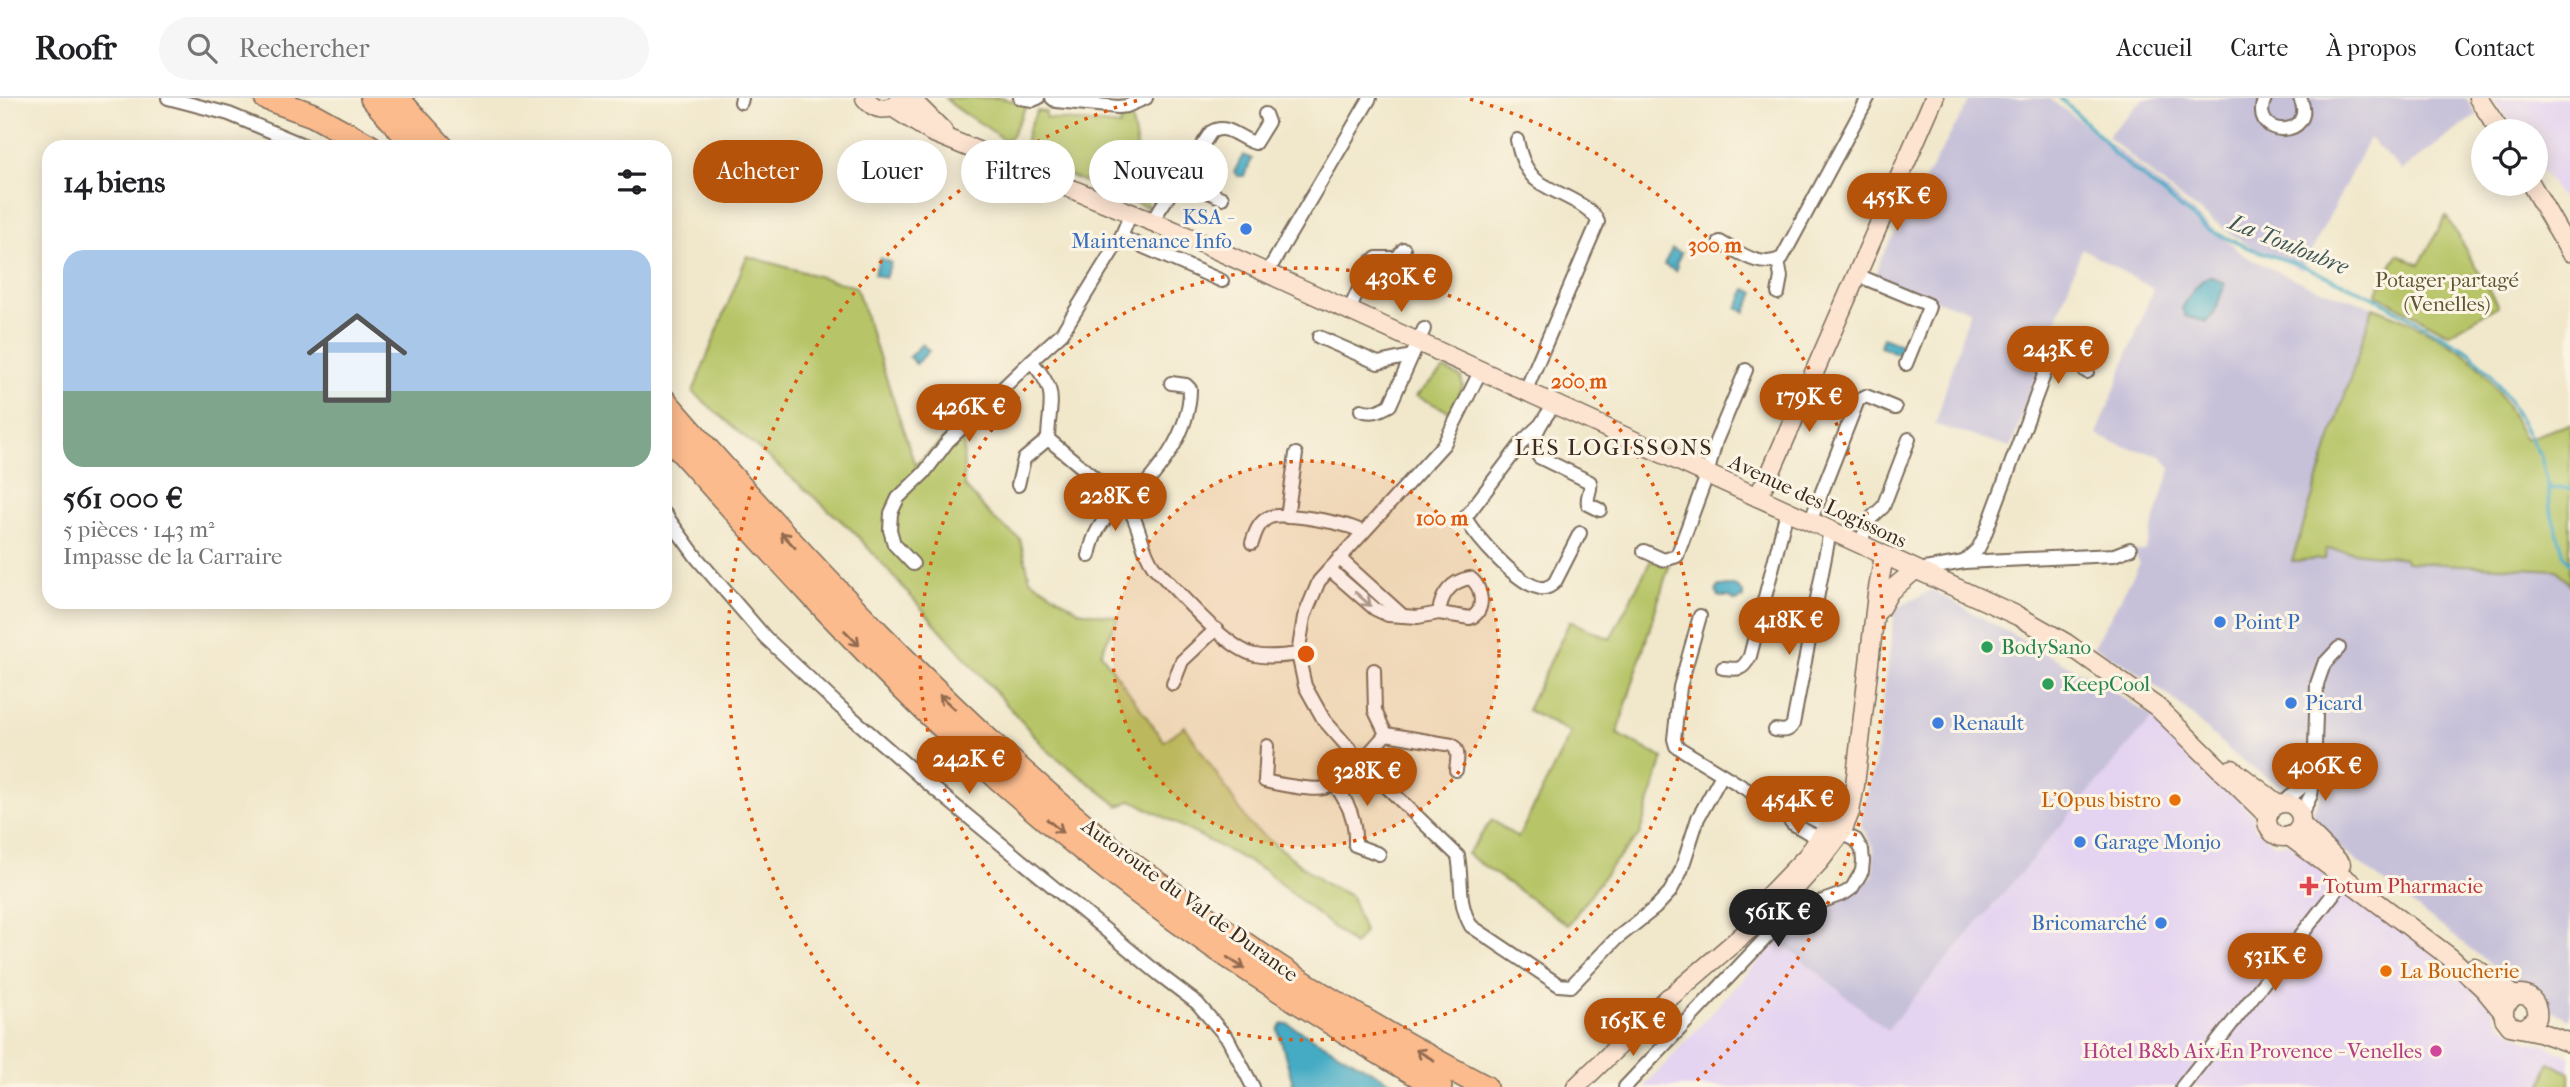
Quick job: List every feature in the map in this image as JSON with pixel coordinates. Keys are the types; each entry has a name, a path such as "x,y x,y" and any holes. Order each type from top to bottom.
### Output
{"highway":[{"path":"266,98 313,115 358,140"},
{"path":"372,98 410,140"},
{"path":"397,98 436,140"},
{"path":"409,98 438,140"},
{"name":"Autoroute du Val de Durance","path":"672,409 756,506 897,655 1011,763 1102,839 1252,950 1334,1003 1485,1087"},
{"name":"Autoroute du Val de Durance","path":"672,441 805,589 967,750 1050,823 1139,893 1230,959 1440,1087"},
{"path":"672,453 738,528 805,589"}],"main road":[{"name":"Avenue des Logissons","path":"865,98 878,109 897,103 931,132 1152,221 2018,616 2066,643 2157,707 2185,734 2276,807"},
{"name":"Avenue des Logissons","path":"910,98 951,139"},
{"path":"1756,497 1769,476 1934,98"},
{"path":"2478,98 2492,119"},
{"path":"2538,196 2570,252"},
{"path":"1661,1005 1786,898 1850,812 1884,556"},
{"path":"1875,620 1889,591 1915,570"},
{"path":"2297,825 2274,834 2268,826 2276,807 2293,805 2297,825 2346,879 2451,958 2484,989 2510,1026 2525,1028 2570,1043"},
{"path":"2297,825 2348,870 2514,996"},
{"path":"1578,1085 1661,1005 1807,856 1831,836"},
{"path":"2503,1013 2506,1002 2514,996 2525,995 2530,998 2538,1013 2534,1022 2525,1028"},
{"path":"2538,1013 2570,1034"}],"street":[{"path":"168,98 229,114 291,140"},
{"path":"1020,98 1038,98"},
{"path":"1052,98 1118,107 1146,98"},
{"path":"1267,273 1370,98"},
{"path":"1720,242 1762,262 1778,261 1786,254 1868,98"},
{"path":"2266,98 2262,105 2264,118 2280,130 2294,127 2299,122 2303,109 2300,98"},
{"path":"1207,140 1212,132 1225,128 1255,143 1268,122 1265,114"},
{"path":"1517,140 1528,170 1537,180 1592,213 1598,222 1525,391"},
{"path":"1152,221 1164,203"},
{"path":"913,564 894,544 890,530 891,513 898,498 924,473 948,441 1062,333 1121,237 1131,212"},
{"path":"1121,237 1222,281"},
{"path":"1349,311 1371,262 1377,258 1397,258 1404,249"},
{"path":"1778,261 1781,277 1778,293"},
{"path":"1857,275 1929,307 1906,363"},
{"path":"1319,337 1378,363 1418,343"},
{"path":"1361,410 1370,413 1390,405 1418,343"},
{"path":"1964,562 1979,549 2048,364 2052,359 2060,358 2087,372"},
{"path":"1018,485 1024,459 1048,439 1051,395 1046,379 1031,361"},
{"path":"1644,551 1664,560 1677,556 1707,475 1716,441 1746,370"},
{"path":"1480,372 1444,444 1329,569 1310,597 1298,654 1303,680 1324,720 1361,762 1458,856 1460,897 1464,914 1471,926 1559,985 1571,986 1616,939 1655,908 1670,892 1681,872 1698,818 1722,775"},
{"path":"1089,556 1097,528 1162,464 1177,439 1187,411 1189,388 1171,383"},
{"path":"1810,522 1858,400 1866,396 1895,408"},
{"path":"1553,405 1465,518 1512,572 1540,588 1548,588 1555,582 1580,533"},
{"path":"1539,426 1534,441 1539,457 1590,482 1592,489 1587,499 1588,504 1600,510"},
{"path":"1048,439 1124,503 1135,517 1146,556 1154,567 1238,648 1268,657 1298,654"},
{"path":"1860,545 1869,520 1884,507 1909,439"},
{"path":"1287,516 1296,454"},
{"path":"1723,668 1738,670 1744,667 1750,656 1787,511"},
{"path":"1252,543 1255,532 1267,518 1287,516 1345,524 1362,532"},
{"path":"672,524 697,558 765,637 840,708 925,781 1197,1003 1228,1039 1253,1087"},
{"path":"1775,730 1785,731 1793,724 1830,531"},
{"path":"1915,570 1964,562 2114,555 2130,549"},
{"path":"1339,558 1404,616"},
{"path":"1329,569 1375,609 1388,615 1439,614"},
{"path":"1625,1087 1780,923 1801,909 1845,893 1852,888 1862,871 1862,850 1856,840 1831,836 1799,811 1782,811 1676,746 1674,738 1680,687 1700,615"},
{"path":"1173,684 1182,661 1216,629"},
{"path":"2297,825 2311,795 2314,778 2317,684 2324,664 2339,648"},
{"path":"1374,670 1374,712 1385,734"},
{"path":"1267,746 1263,775 1265,781 1322,789 1361,762 1385,734"},
{"path":"1385,734 1452,745 1458,754 1456,770"},
{"path":"2276,807 2314,778"},
{"path":"1334,783 1347,802 1356,825 1355,845 1379,853"},
{"path":"2182,1087 2346,879"}],"shaded area":[{"path":"1971,98 2048,98 2106,140 2245,256 2307,285 2373,307 2292,561 2324,559 2326,549 2405,558 2406,562 2557,570 2570,585 2570,1019 2553,1011 2515,983 2321,834 2313,811 2322,793 2296,779 2284,789 2233,754 2178,703 2135,670 2094,646 2140,563 2133,551 2145,551 2171,468 2162,456 2116,444 2097,435 2153,289 2082,248 2011,447 1935,425 1970,310 1873,282 1880,260"},
{"path":"2144,98 2466,98 2477,115 2402,170 2369,138 2302,270 2246,244 2176,195 2107,136"},
{"path":"2492,98 2570,98 2570,211 2548,179 2548,119 2507,119"},
{"path":"1932,590 2096,681 2153,717 1887,1030 1778,940 1873,877 1874,849 1861,825 1862,808 1875,764 1895,609"},
{"path":"2153,717 2253,815 2254,827 2275,845 2289,843 2484,994 2497,1021 2529,1042 2547,1045 2570,1057 2570,1087 1644,1087 1778,940 1887,1030"}],"green space":[{"path":"945,98 1001,98 1027,104 1011,137 1003,140"},
{"path":"1037,111 1046,112 1046,118 1120,126 1121,116 1131,115 1136,140 1089,140 1089,184 1075,178 1075,140 1026,140"},
{"name":"Potager partagé (Venelles)","path":"2446,216 2498,306 2449,334 2376,294 2398,254 2419,265"},
{"path":"747,256 856,287 915,465 963,422 964,486 995,520 1020,539 1030,579 1079,611 1118,617 1101,653 1164,741 1185,726 1250,825 1324,883 1351,896 1364,932 1354,945 1264,870 1132,800 1119,806 1047,750 854,532 693,392"},
{"path":"2373,307 2428,332 2469,357 2492,382 2525,439 2570,424 2570,585 2557,570 2406,562 2405,558 2326,549 2325,559 2292,561"},
{"path":"1444,369 1461,377 1463,386 1450,412 1416,396"},
{"path":"1652,558 1669,566 1617,734 1663,758 1639,836 1612,865 1568,925 1467,854 1492,820 1518,838 1571,733 1527,710 1570,621 1610,639"},
{"path":"2550,1062 2570,1073 2570,1087 2541,1087"}],"water":[{"path":"1243,155 1252,159 1244,176 1238,176 1234,172"},
{"path":"1672,249 1681,253 1676,271 1664,265"},
{"path":"880,258 891,263 885,278 874,274"},
{"path":"2210,276 2225,284 2214,314 2206,322 2185,316 2182,308 2198,285"},
{"path":"1746,289 1755,293 1745,312 1737,308"},
{"path":"1883,337 1902,345 1898,354 1880,346"},
{"path":"922,344 929,351 916,364 909,357"},
{"path":"1719,586 1736,586 1743,593 1743,598 1736,601 1729,597 1719,597 1716,591"},
{"path":"1281,1024 1288,1024 1400,1087 1294,1087 1278,1030"}],"waterway":[{"name":"La Touloubre","path":"2060,98 2103,139 2114,154 2207,229 2374,297 2469,351 2491,374 2508,399 2541,457 2549,488 2550,509 2564,555 2570,563"},
{"path":"2549,488 2570,489"}],"place":[{"name":"KSA - Maintenance Info","path":"1246,229"},
{"name":"Point P","path":"2220,622"},
{"name":"BodySano","path":"1987,647"},
{"name":"KeepCool","path":"2048,684"},
{"name":"Picard","path":"2291,703"},
{"name":"Renault","path":"1938,723"},
{"name":"L'Opus bistro","path":"2175,800"},
{"name":"Garage Monjo","path":"2080,842"},
{"name":"Totum Pharmacie","path":"2309,886"},
{"name":"Bricomarché","path":"2161,923"},
{"name":"La Boucherie","path":"2386,971"},
{"name":"Hôtel B&b Aix En Provence - Venelles","path":"2436,1051"}],"district":[{"name":"LES LOGISSONS","path":"1614,447"}]}
